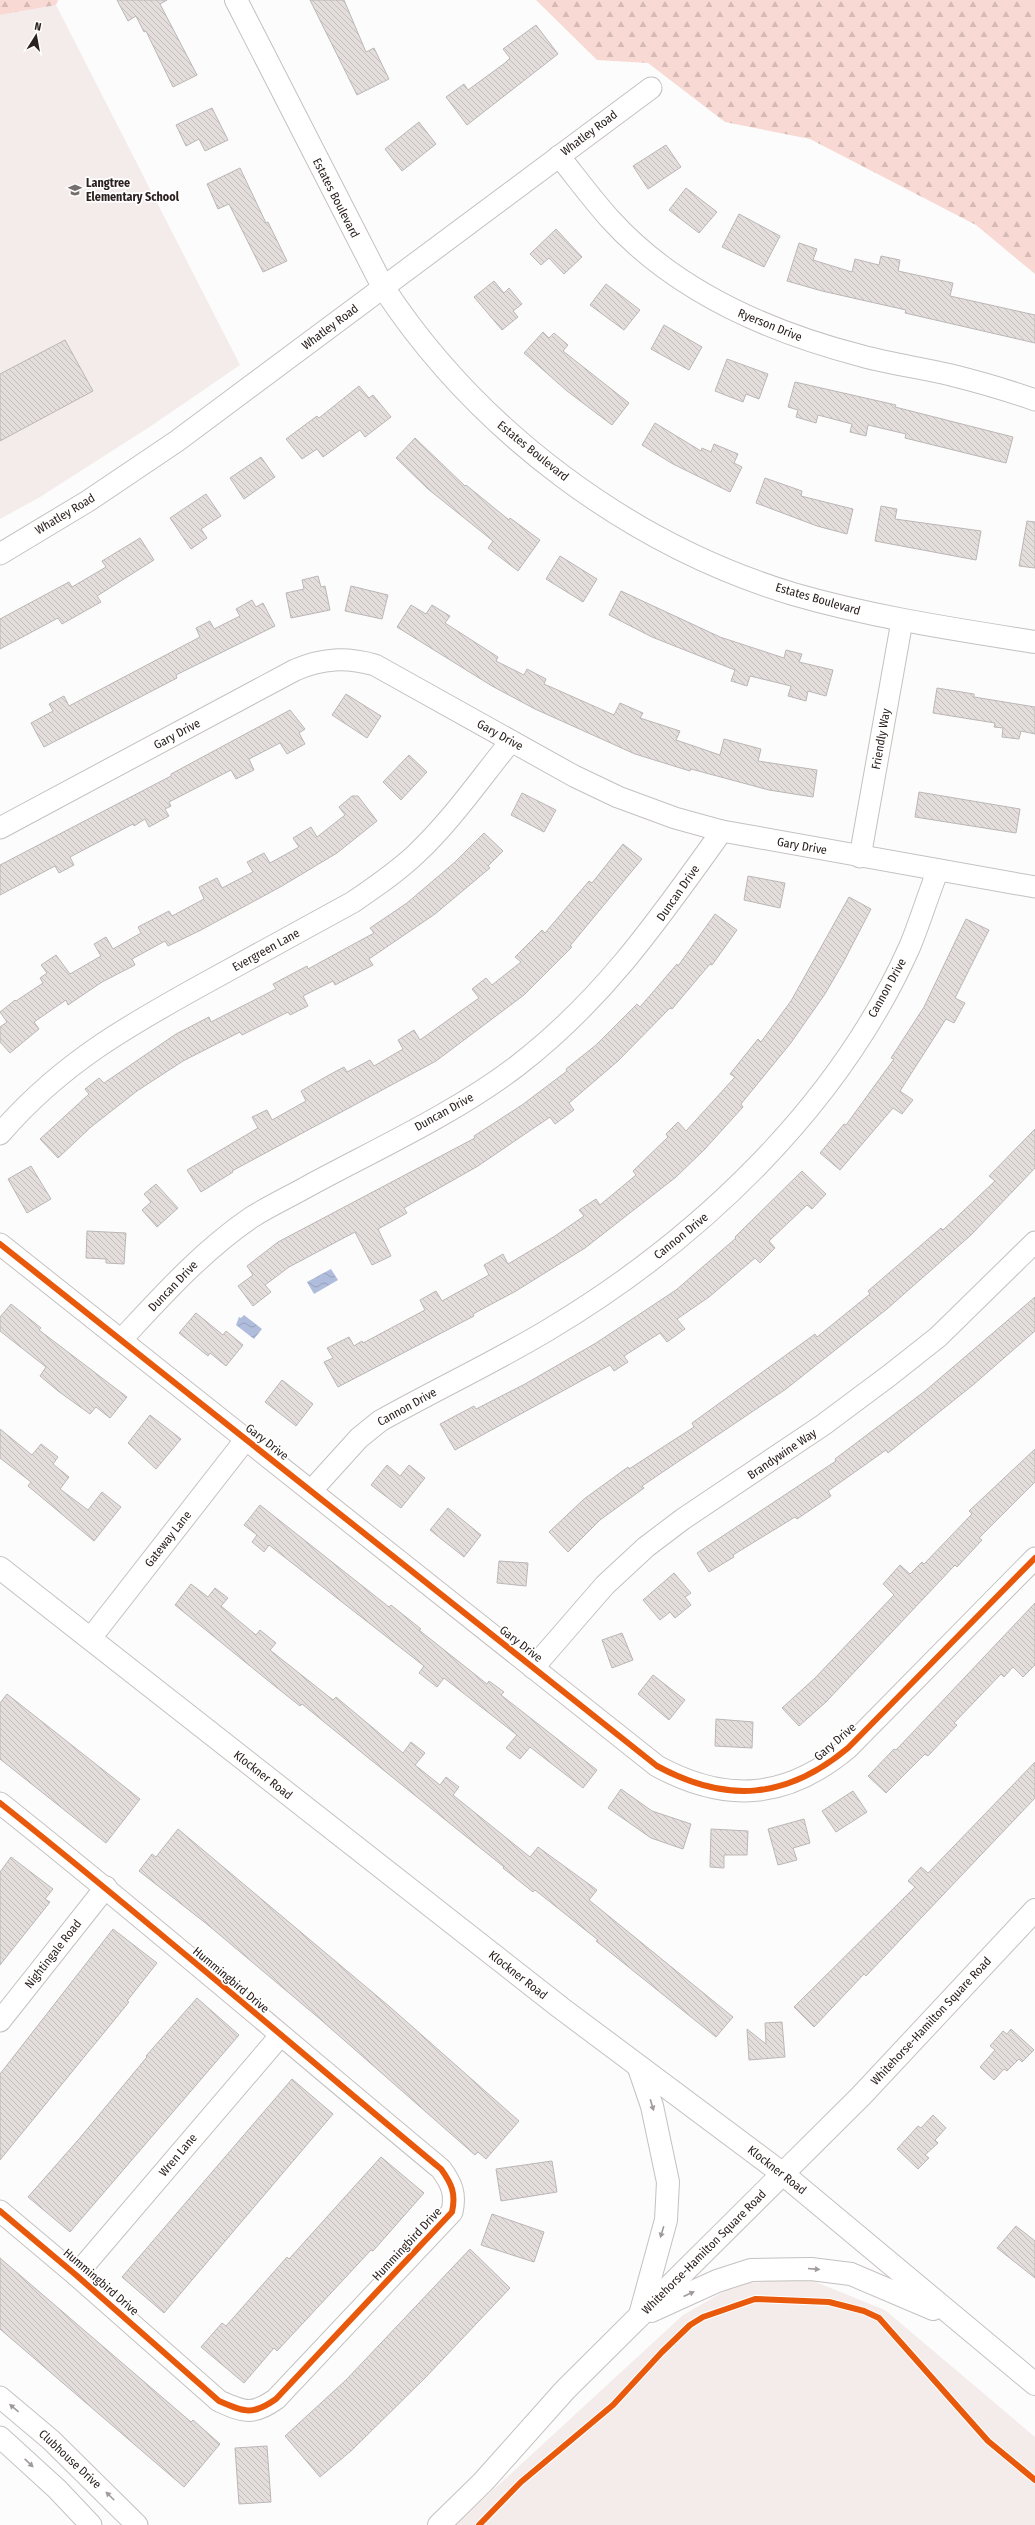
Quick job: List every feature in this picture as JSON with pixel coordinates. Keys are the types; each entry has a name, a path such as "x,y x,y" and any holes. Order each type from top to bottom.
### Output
{"street":[{"name":"Estates Boulevard","path":"236,0 383,287 407,324 443,368 489,415 566,478 624,517 674,544 725,568 783,590 859,612 902,621 1035,642"},
{"name":"Whatley Road","path":"0,554 88,501 177,441 651,88"},
{"name":"Ryerson Drive","path":"559,156 611,220 641,249 673,275 709,298 752,319 806,340 863,357 950,375 1035,400"},
{"name":"Friendly Way","path":"860,857 902,621"},
{"name":"Gary Drive","path":"0,828 295,670 310,664 331,659 354,659 375,665 574,776 618,797 674,818 722,831 860,857 1035,887"},
{"name":"Evergreen Lane","path":"0,1134 45,1088 84,1056 126,1027 353,902 385,880 416,854 444,825 510,741"},
{"name":"Duncan Drive","path":"121,1340 194,1263 254,1216 469,1099 516,1067 551,1039 592,1000 621,968 658,922 722,831"},
{"name":"Cannon Drive","path":"311,1491 359,1438 380,1421 548,1330 617,1284 664,1250 710,1212 763,1160 802,1116 838,1069 870,1020 910,946 938,870"},
{"name":"Brandywine Way","path":"533,1668 605,1585 646,1547 683,1519 823,1425 890,1375 938,1337 1035,1242"},
{"name":"Gary Drive","path":"0,1244 657,1766 681,1779 703,1787 729,1791 755,1791 781,1787 805,1778 828,1764 848,1748 1035,1558"},
{"name":"Gateway Lane","path":"90,1639 246,1439"},
{"name":"Klockner Road","path":"0,1568 639,2068 783,2174 1035,2384"},
{"name":"Hummingbird Drive","path":"0,1803 106,1887 280,2036 441,2169 451,2182 455,2198 452,2212 276,2399 260,2410 239,2409 219,2401 76,2274 0,2211"},
{"name":"Nightingale Road","path":"0,2021 106,1887"},
{"name":"Whitehorse-Hamilton Square Road","path":"439,2525 483,2482 565,2390 861,2096 1035,1910"},
{"name":"Wren Lane","path":"76,2274 280,2036"},
{"path":"639,2068 656,2120 668,2182 666,2220 640,2315"},
{"path":"640,2315 718,2281 751,2270 811,2269 851,2274 955,2318"},
{"name":"Clubhouse Drive","path":"0,2397 51,2440 134,2524"},
{"path":"0,2437 57,2489 91,2525"}],"shaded area":[{"name":"Langtree Elementary School","path":"56,5 240,365 151,426 40,497 0,519 0,15"},
{"path":"806,2278 885,2310 1035,2437 1035,2525 455,2525 683,2315 737,2284"}],"green space":[{"path":"0,0 58,0 56,5 0,15"},
{"path":"536,0 1035,0 1035,274 976,225 810,139 725,122 648,63 597,60"}],"water":[{"path":"331,1269 338,1280 314,1294 307,1282"},
{"path":"244,1315 262,1329 254,1339 236,1325 239,1317 241,1318"}],"building":[{"path":"117,0 167,0 160,4 197,75 173,87 146,31 144,32 136,16 128,21"},
{"path":"310,0 344,0 366,52 374,48 389,79 357,95"},
{"path":"536,25 558,54 467,125 446,97 464,84 468,90 505,63 510,58 503,49"},
{"path":"212,108 228,140 205,151 199,139 186,146 176,125"},
{"path":"419,122 436,144 402,171 385,149"},
{"path":"666,145 681,167 648,189 633,166"},
{"path":"240,168 266,223 268,222 287,261 263,272 229,204 218,209 207,184"},
{"path":"686,188 717,212 699,233 669,210"},
{"path":"739,214 780,236 764,267 722,247"},
{"path":"556,229 582,257 564,274 549,258 541,265 530,254"},
{"path":"799,243 817,249 813,260 852,272 855,259 879,265 881,256 900,260 898,271 953,283 950,296 1035,315 1035,343 905,313 906,310 822,291 787,281"},
{"path":"494,281 504,293 509,288 522,304 513,311 518,317 502,330 474,297"},
{"path":"606,284 640,310 624,330 590,305"},
{"path":"664,325 702,347 689,370 651,349"},
{"path":"543,332 549,338 554,333 568,345 563,351 629,403 612,425 567,391 524,353"},
{"path":"65,340 93,391 0,441 0,374"},
{"path":"727,359 768,374 759,399 746,394 743,402 715,391"},
{"path":"795,382 896,405 895,407 1013,437 1006,463 905,438 906,434 868,425 866,436 850,432 852,424 818,415 816,423 796,417 798,410 788,407"},
{"path":"359,386 369,398 373,395 391,417 365,437 360,430 323,457 317,449 302,459 286,439 317,416 319,418"},
{"path":"655,423 701,451 702,448 711,452 714,444 738,454 734,463 742,467 730,492 673,464 642,445"},
{"path":"415,438 465,486 466,485 509,520 510,518 540,540 518,571 488,548 493,541 428,489 396,458"},
{"path":"261,457 275,477 244,499 230,478"},
{"path":"765,478 802,491 801,496 853,509 847,534 817,526 756,503"},
{"path":"206,494 221,516 201,529 207,538 191,549 170,518"},
{"path":"881,506 897,509 895,519 981,531 976,560 875,541"},
{"path":"1027,521 1035,522 1035,568 1019,566"},
{"path":"140,538 154,560 97,596 101,602 62,624 58,618 0,649 0,619 69,582 72,587 106,567 102,561"},
{"path":"560,556 597,579 583,602 546,579"},
{"path":"318,576 321,587 325,586 330,610 291,618 286,593 304,589 302,580"},
{"path":"351,586 388,595 382,619 345,611"},
{"path":"621,591 720,637 784,658 786,650 802,654 799,662 833,670 826,696 808,691 806,701 788,696 791,686 750,676 747,686 731,681 735,670 652,637 609,615"},
{"path":"252,600 256,607 263,603 275,626 176,675 177,678 44,747 31,723 53,711 49,704 64,696 69,706 200,637 196,628 210,621 214,629 240,616 236,609"},
{"path":"411,605 426,614 432,605 450,616 445,623 498,657 496,661 524,675 527,669 546,679 544,684 614,715 620,703 643,713 640,718 680,731 676,740 720,755 724,739 761,749 758,761 817,770 813,797 769,790 691,769 690,771 635,754 535,709 492,686 397,627"},
{"path":"937,688 974,694 974,697 1035,707 1035,734 1021,731 1019,739 1002,737 1003,728 994,727 995,723 933,713"},
{"path":"346,694 381,716 367,738 332,715"},
{"path":"290,710 305,729 299,733 305,744 287,754 280,743 249,759 254,770 236,779 231,770 169,802 171,806 165,809 169,816 149,827 145,819 134,826 133,824 70,857 74,865 59,873 55,866 0,895 0,865 171,776 171,774"},
{"path":"409,755 427,772 401,800 383,782"},
{"path":"919,792 1020,809 1016,833 915,817"},
{"path":"522,793 556,810 544,832 511,815"},
{"path":"352,796 358,796 377,821 337,853 282,886 201,930 168,946 165,941 132,959 135,965 102,982 68,1005 66,1000 34,1022 39,1029 10,1053 0,1042 0,1027 7,1022 0,1012 15,1000 16,1001 43,983 40,978 47,973 41,965 56,955 70,974 101,956 94,944 106,937 113,949 141,933 138,927 169,911 172,916 204,899 199,887 217,878 222,888 253,872 247,862 264,853 270,863 299,847 293,838 311,827 317,837 345,815 339,807"},
{"path":"484,833 503,851 488,866 490,868 435,914 369,959 373,965 335,985 333,981 303,996 308,1006 290,1015 288,1012 242,1035 240,1032 183,1061 137,1091 91,1127 58,1158 40,1139 89,1094 85,1089 99,1078 104,1083 176,1034 209,1017 211,1022 276,989 273,984 307,966 308,969 374,933 370,928 407,903 455,862"},
{"path":"623,844 642,859 570,946 572,947 524,995 436,1061 232,1171 233,1172 201,1192 187,1170 258,1128 252,1117 267,1110 272,1120 306,1101 301,1091 344,1067 347,1072 370,1060 374,1066 403,1049 398,1040 414,1030 420,1040 479,998 472,989 486,978 492,985 521,962 515,957 542,930 545,933 589,881 592,883"},
{"path":"748,876 785,883 780,908 744,900"},
{"path":"849,897 871,909 825,994 790,1044 741,1104 743,1107 704,1150 676,1177 585,1248 516,1291 473,1314 474,1316 338,1387 324,1362 333,1358 327,1348 349,1337 354,1346 362,1341 363,1343 425,1310 420,1300 436,1291 442,1301 489,1275 484,1265 503,1254 508,1264 555,1236 584,1216 579,1210 596,1199 600,1205 636,1175 633,1171 668,1137 666,1134 678,1122 686,1131 735,1077 730,1074 758,1039 761,1042 791,1001"},
{"path":"715,914 737,930 712,965 710,964 672,1009 670,1008 618,1061 569,1103 574,1110 555,1124 550,1117 478,1166 404,1208 407,1213 378,1229 391,1256 372,1265 355,1232 289,1267 265,1285 271,1292 253,1306 238,1286 253,1275 247,1266 278,1242 475,1138 474,1136 522,1105 567,1071 566,1069 596,1045 637,1004 640,1007 677,964 678,966"},
{"path":"966,919 989,930 955,998 965,1003 954,1023 946,1019 900,1091 913,1100 902,1114 893,1108 840,1170 820,1153 844,1124 846,1125 894,1059 891,1058 924,1007"},
{"path":"1035,1129 1035,1168 971,1235 887,1309 786,1389 642,1486 644,1488 600,1520 568,1552 549,1532 584,1499 628,1467 629,1469 694,1427 692,1423 815,1334 817,1337 870,1294 868,1291 941,1228 943,1230 995,1181 989,1176"},
{"path":"31,1166 51,1199 27,1213 8,1179"},
{"path":"802,1171 826,1194 812,1209 807,1205 769,1241 775,1248 760,1263 755,1258 709,1297 677,1319 685,1329 667,1342 660,1333 624,1356 628,1362 614,1371 610,1365 455,1450 440,1424 474,1406 476,1409 525,1384 596,1343 676,1290 736,1238 735,1237"},
{"path":"156,1184 178,1208 157,1227 142,1210 151,1202 144,1194"},
{"path":"87,1231 126,1233 124,1264 106,1263 106,1259 86,1258"},
{"path":"1035,1297 1035,1331 973,1385 888,1453 886,1450 828,1491 831,1496 797,1519 795,1517 733,1555 734,1557 709,1572 697,1553 836,1461 835,1459 925,1391"},
{"path":"11,1304 41,1328 39,1330 127,1397 110,1418 96,1407 90,1414 58,1391 40,1376 46,1367 0,1331 0,1317"},
{"path":"196,1313 223,1335 226,1331 243,1345 226,1366 210,1353 208,1356 179,1333"},
{"path":"282,1380 313,1404 296,1426 265,1402"},
{"path":"150,1415 181,1439 156,1469 128,1443"},
{"path":"0,1429 32,1455 41,1444 58,1457 53,1464 69,1477 60,1489 88,1510 102,1492 121,1507 94,1541 28,1486 31,1482 0,1458"},
{"path":"1035,1449 1035,1482 979,1538 982,1540 957,1567 955,1565 826,1702 799,1726 782,1708 815,1678 894,1595 883,1584 900,1565 910,1574 922,1562 924,1564 972,1514 969,1511"},
{"path":"387,1465 400,1476 409,1465 425,1478 401,1508 371,1485"},
{"path":"260,1505 389,1607 391,1605 421,1629 419,1630 487,1684 489,1681 504,1692 501,1695 597,1770 583,1788 530,1747 520,1759 506,1748 517,1735 444,1678 437,1687 419,1673 424,1666 269,1545 264,1552 252,1542 257,1535 244,1525"},
{"path":"448,1508 481,1535 464,1557 430,1530"},
{"path":"499,1561 528,1563 526,1586 497,1583"},
{"path":"674,1573 691,1593 685,1597 691,1605 675,1618 670,1612 660,1620 643,1600"},
{"path":"191,1584 208,1597 215,1588 228,1598 221,1606 256,1635 260,1630 276,1643 270,1650 333,1700 336,1697 403,1753 411,1742 425,1753 415,1765 440,1785 446,1777 459,1787 453,1795 530,1857 538,1847 597,1890 589,1900 733,2017 716,2037 535,1890 533,1892 503,1868 504,1867 302,1704 300,1706 271,1683 175,1605"},
{"path":"1035,1603 1035,1665 1023,1677 1013,1667 1004,1677 1001,1674 954,1723 957,1725 928,1756 925,1754 886,1793 868,1776 894,1749 896,1750"},
{"path":"622,1633 633,1660 612,1668 602,1640"},
{"path":"653,1675 685,1700 669,1720 638,1694"},
{"path":"7,1694 140,1799 106,1843 0,1759 0,1703"},
{"path":"716,1719 753,1722 752,1748 715,1746"},
{"path":"1035,1762 1035,1798 866,1976 864,1974 814,2027 794,2007 915,1887 908,1881 921,1867 928,1873"},
{"path":"621,1789 652,1811 691,1824 683,1849 651,1838 608,1808"},
{"path":"853,1791 867,1812 836,1832 822,1811"},
{"path":"804,1819 810,1843 793,1848 797,1860 778,1865 768,1829"},
{"path":"178,1829 390,2007 519,2121 486,2159 478,2152 475,2155 320,2019 208,1925 139,1871 152,1854 156,1857"},
{"path":"711,1829 748,1831 747,1855 724,1855 724,1868 710,1867"},
{"path":"11,1857 53,1889 45,1899 50,1902 0,1965 0,1872"},
{"path":"113,1929 157,1963 127,2001 129,2002 0,2160 0,2074"},
{"path":"197,1998 239,2035 70,2232 28,2197 79,2139 147,2057 146,2056"},
{"path":"782,2022 785,2057 749,2060 747,2029 766,2044 765,2023"},
{"path":"1011,2029 1034,2050 1022,2062 1019,2059 1007,2071 1004,2069 994,2080 980,2067 995,2050 990,2046 1003,2031 1007,2034"},
{"path":"292,2079 333,2114 164,2313 122,2277"},
{"path":"933,2115 946,2128 935,2140 938,2143 925,2155 929,2158 918,2169 897,2149 918,2126 921,2128"},
{"path":"381,2157 424,2193 373,2251 371,2250 277,2351 274,2348 244,2383 201,2347 222,2323 226,2326 287,2257 289,2259"},
{"path":"552,2161 557,2192 501,2201 496,2169"},
{"path":"492,2214 544,2232 534,2262 481,2245"},
{"path":"1016,2226 1035,2241 1035,2278 997,2248"},
{"path":"470,2249 510,2288 426,2377 352,2450 320,2477 285,2436 346,2380"},
{"path":"0,2258 191,2422 193,2420 220,2444 184,2487 0,2329"},
{"path":"267,2446 271,2502 239,2504 235,2448"}],"cycle path":[{"path":"0,1244 657,1766 683,1778 708,1786 732,1790 756,1790 779,1786 802,1778 825,1765 848,1748 1035,1558"},
{"path":"0,1803 167,1939 441,2169 450,2184 454,2200 452,2212 276,2399 254,2410 242,2410 219,2401 76,2275 0,2211"},
{"path":"479,2525 521,2482 613,2405 662,2352 690,2325 703,2317 755,2299 829,2302 864,2311 879,2318 988,2441 1035,2480"}],"place":[{"name":"Langtree Elementary School","path":"75,190"}]}
